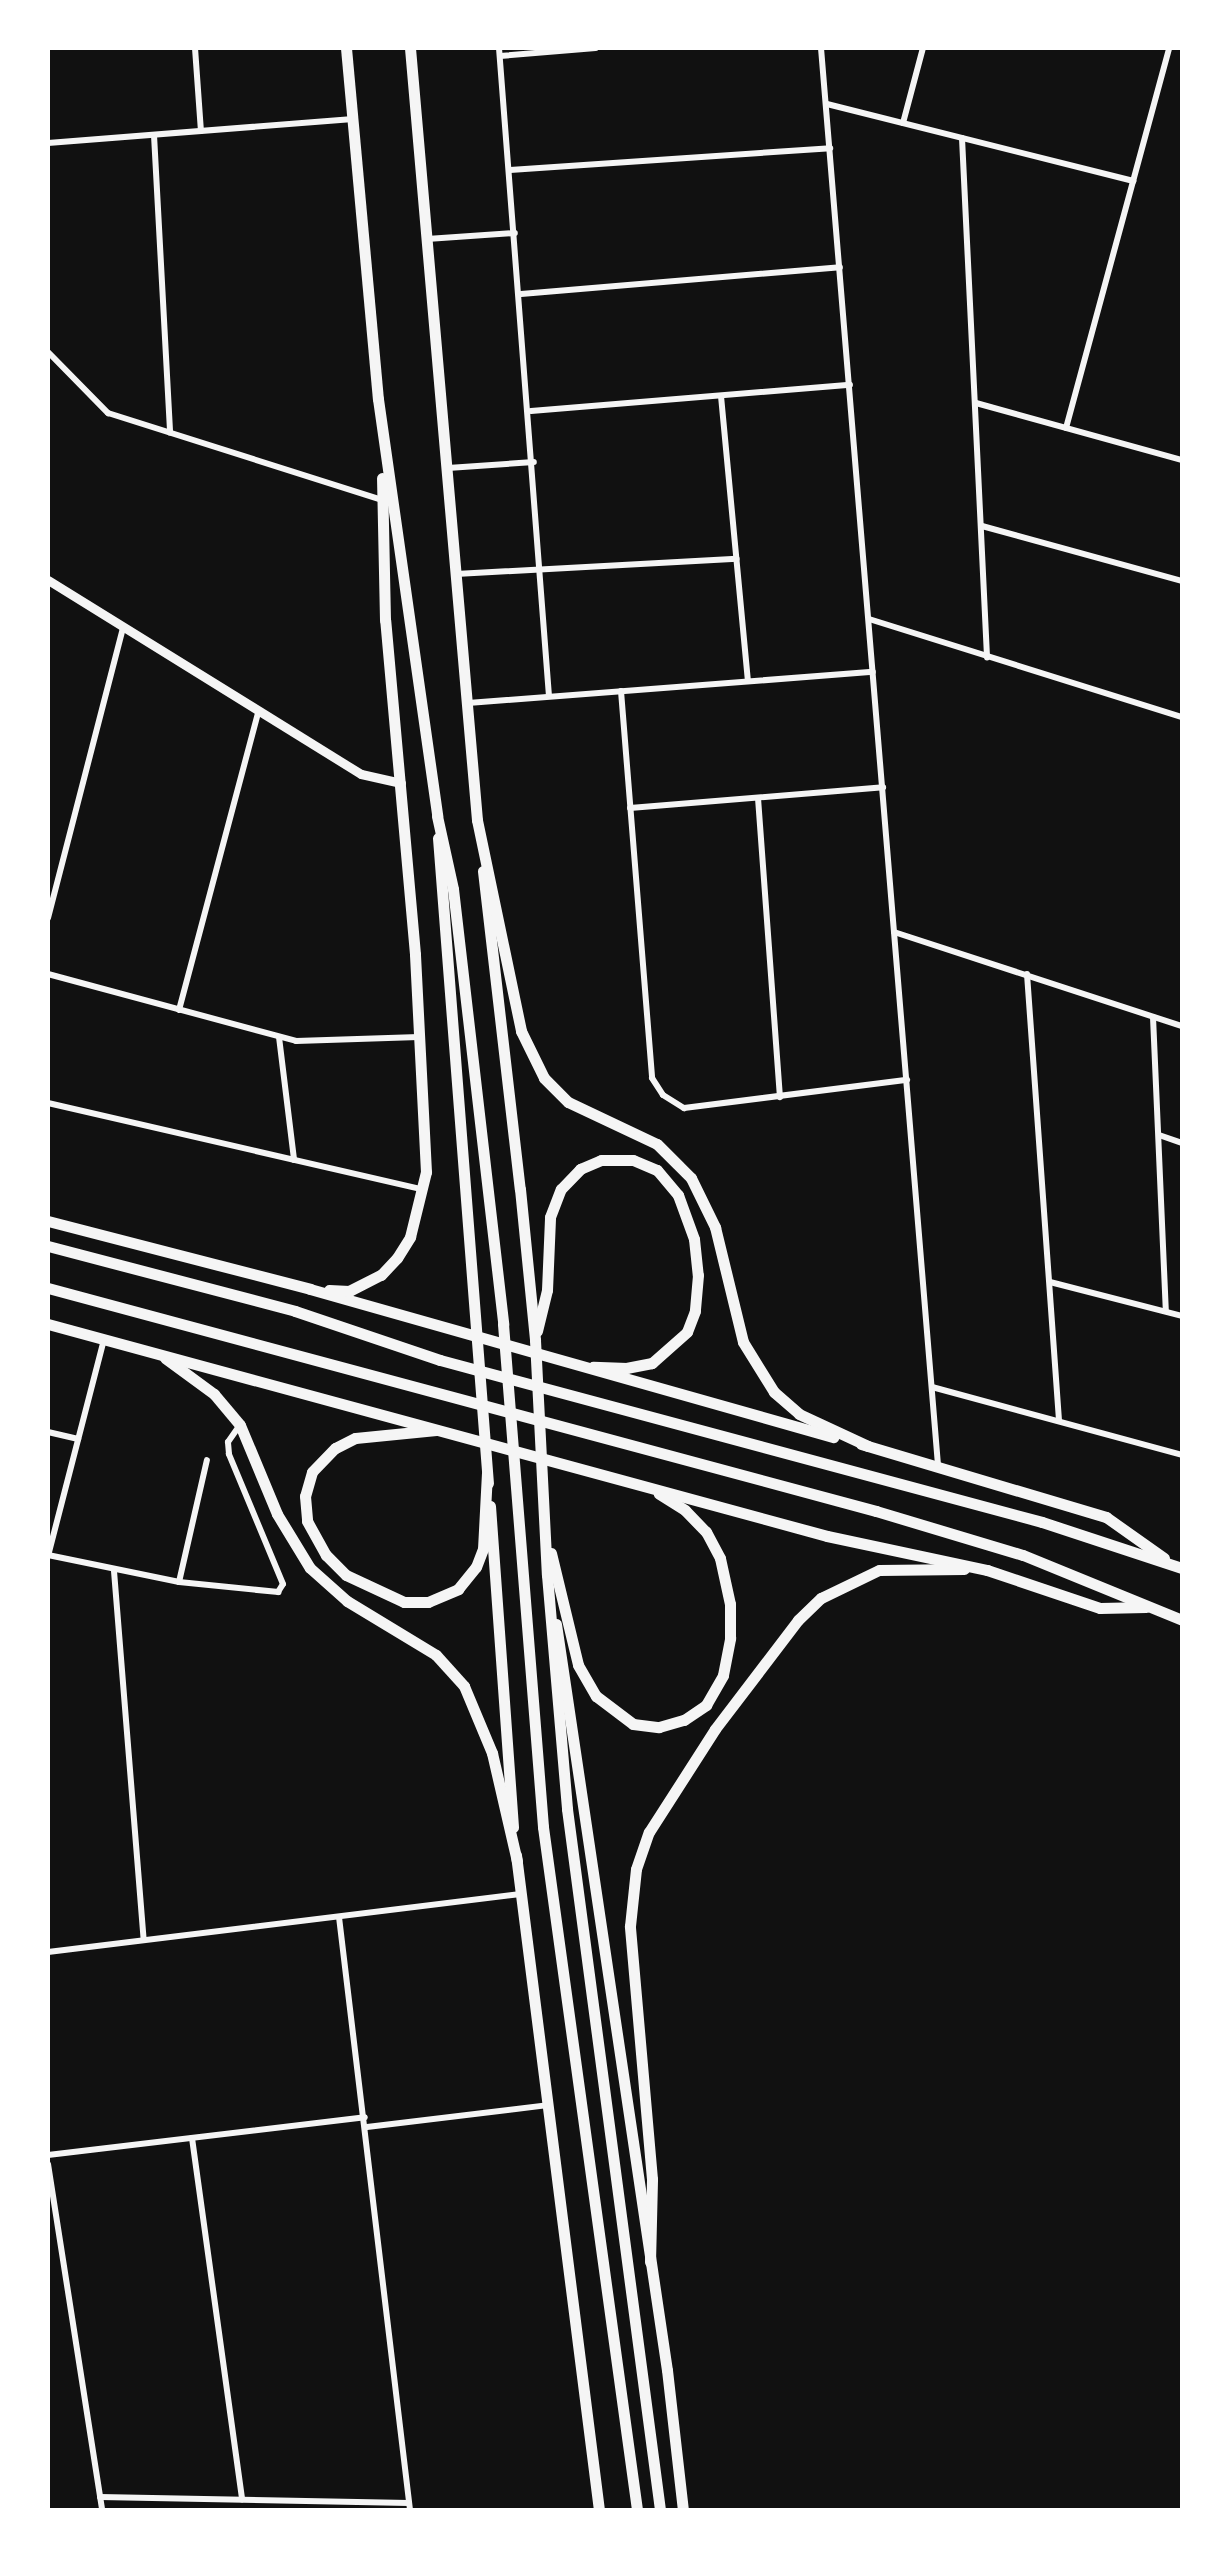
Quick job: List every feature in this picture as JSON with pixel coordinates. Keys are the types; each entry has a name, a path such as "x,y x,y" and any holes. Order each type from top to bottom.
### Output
{"main road":[{"path":"310,1289 349,1291 381,1275 410,1237 426,1172 401,784 384,620 384,500 378,399 346,48"},
{"path":"410,48 477,820 535,1340 547,1574 568,1809 660,2510"},
{"path":"378,399 437,816 458,1132 517,1861 600,2510"},
{"path":"437,816 454,888 503,1324 543,1827 638,2510"},
{"path":"477,820 521,1032 534,1063 568,1102 657,1144 684,1168 715,1228 737,1324 762,1376 798,1414 868,1446"},
{"path":"535,1340 547,1290 550,1218 561,1190 580,1170 601,1160 633,1160 656,1170 678,1195 694,1239 697,1296 687,1332 668,1352 643,1366 568,1365"},
{"path":"48,1221 310,1289 1106,1517 1177,1566"},
{"path":"48,1246 295,1311 440,1360 1042,1522 1177,1566"},
{"path":"48,1288 1023,1555 1182,1620"},
{"path":"48,1324 827,1536 987,1570 1100,1608 1150,1606"},
{"path":"153,1350 203,1384 240,1425 277,1514 310,1568 347,1601 436,1656 464,1686 492,1753 517,1861"},
{"path":"448,1430 366,1436 335,1448 318,1462 307,1483 304,1508 311,1533 326,1555 357,1582 393,1599 416,1603 450,1594 465,1582 480,1558 488,1474"},
{"path":"544,1522 578,1665 589,1686 604,1704 633,1724 659,1727 684,1720 714,1694 726,1665 731,1621 725,1573 714,1545 696,1520 637,1482"},
{"path":"650,2262 652,2179 630,1926 636,1869 649,1832 715,1729 798,1620 821,1598 858,1576 889,1568 987,1570"},
{"path":"547,1574 684,2510"}],"street":[{"path":"195,48 201,131"},
{"path":"550,696 531,411 499,52 596,48"},
{"path":"821,48 938,1466"},
{"path":"902,123 923,48"},
{"path":"1066,428 1169,48"},
{"path":"826,104 1133,182"},
{"path":"48,143 353,120"},
{"path":"154,135 170,433"},
{"path":"962,138 987,657"},
{"path":"510,170 830,148"},
{"path":"426,239 516,233"},
{"path":"521,294 840,267"},
{"path":"48,352 108,413 384,500"},
{"path":"531,411 850,385"},
{"path":"721,396 748,681"},
{"path":"976,404 1182,460"},
{"path":"446,468 534,462"},
{"path":"982,526 1182,581"},
{"path":"456,574 736,559"},
{"path":"48,580 258,714 368,778 401,784"},
{"path":"869,620 1182,717"},
{"path":"48,918 123,627"},
{"path":"467,703 874,672"},
{"path":"621,691 652,1078 663,1095 684,1108 906,1080"},
{"path":"179,1010 258,714"},
{"path":"630,808 882,787"},
{"path":"758,798 780,1097"},
{"path":"894,932 1182,1026"},
{"path":"48,974 296,1041 419,1037"},
{"path":"1027,974 1059,1420"},
{"path":"1153,1017 1166,1311"},
{"path":"280,1038 294,1161"},
{"path":"48,1103 423,1189"},
{"path":"1158,1135 1182,1143"},
{"path":"1050,1282 1182,1316"},
{"path":"104,1339 48,1556 114,1571 271,1594 283,1584 228,1454 228,1442 240,1425"},
{"path":"932,1387 1182,1455"},
{"path":"48,1432 78,1439"},
{"path":"179,1582 207,1460"},
{"path":"114,1571 144,1940"},
{"path":"48,1952 521,1894"},
{"path":"100,2498 409,2507 338,1917"},
{"path":"366,2127 549,2105"},
{"path":"48,2154 365,2117"},
{"path":"192,2138 242,2500"},
{"path":"48,2164 102,2510"}]}
